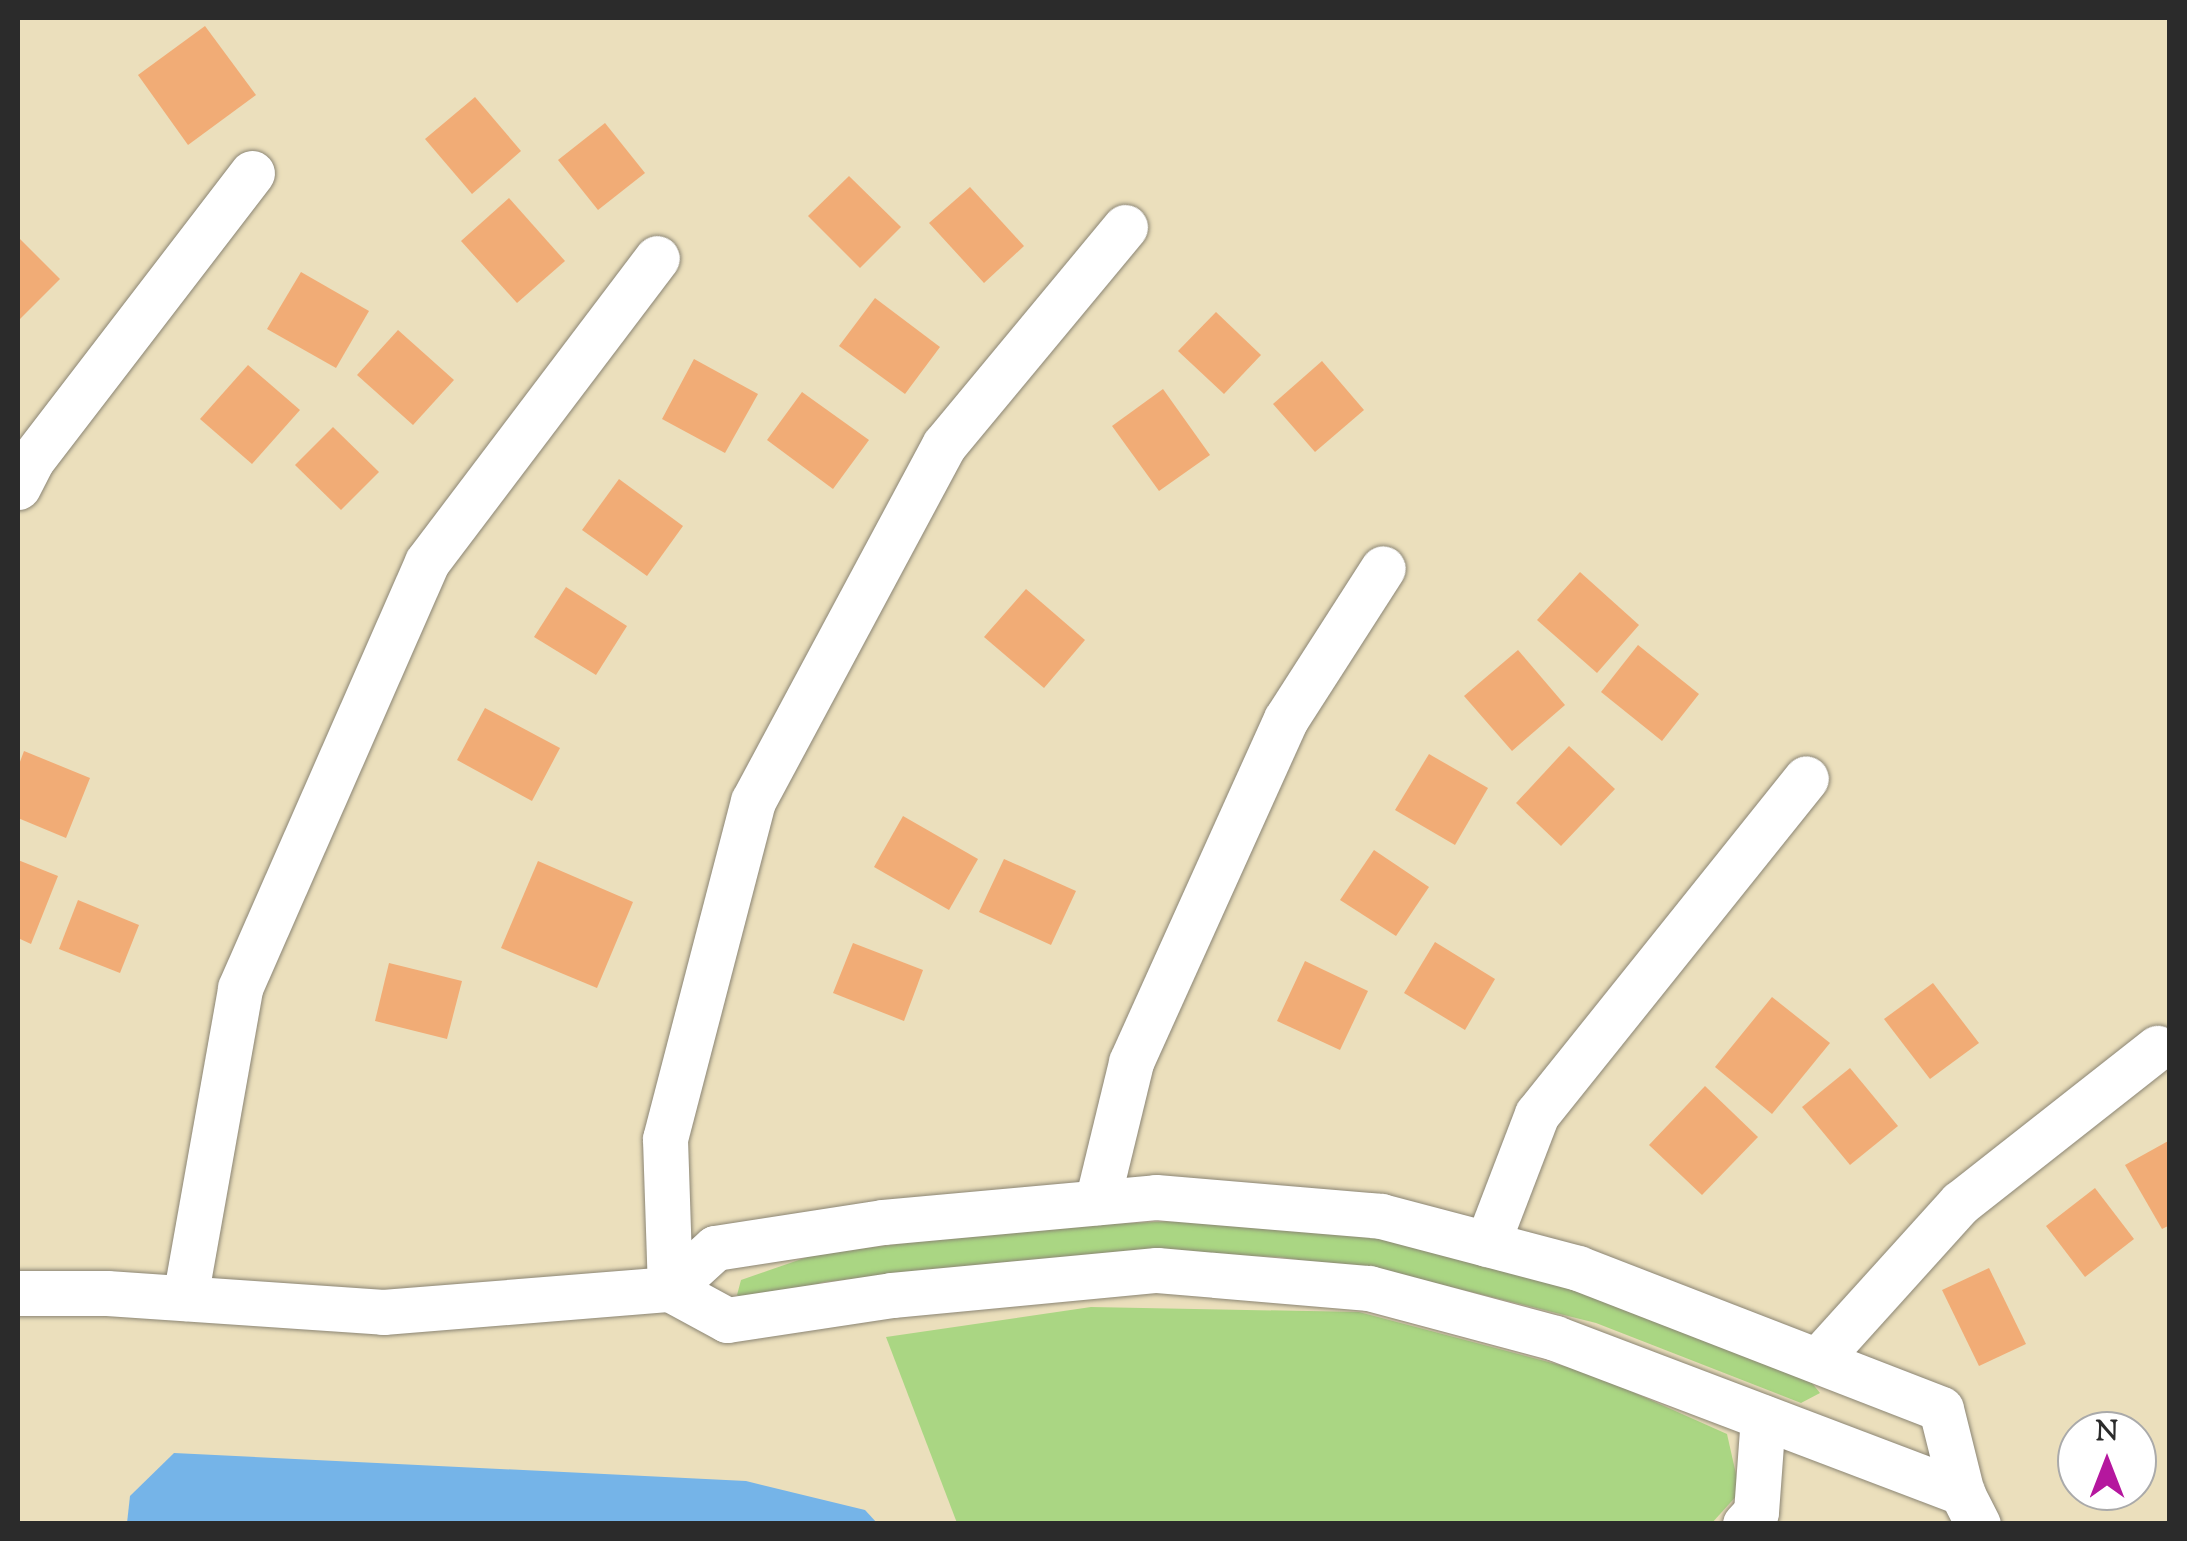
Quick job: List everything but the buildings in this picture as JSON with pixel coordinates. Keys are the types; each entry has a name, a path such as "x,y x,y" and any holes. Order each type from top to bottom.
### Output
{"street":[{"path":"18,488 31,461 252,173"},
{"path":"670,1290 665,1139 753,801 944,445 1124,227"},
{"path":"185,1298 240,988 427,562 658,258"},
{"path":"1097,1202 1130,1062 1286,719 1383,568"},
{"path":"1486,1244 1537,1114 1806,778"},
{"path":"1818,1360 1960,1203 2157,1048"},
{"path":"670,1290 716,1248 883,1222 1156,1197 1381,1216 1578,1268 1941,1409 1970,1508"},
{"path":"18,1293 185,1298 383,1312 670,1290 727,1320 892,1295 1156,1270 1369,1288 1556,1338 1763,1417 1970,1508"},
{"path":"1745,1524 1756,1512 1763,1417"}],"green space":[{"path":"1177,1221 1340,1229 1509,1269 1606,1295 1803,1372 1820,1393 1801,1403 1596,1323 1423,1280 1280,1257 1169,1253 1019,1261 824,1282 753,1303 737,1295 741,1280 816,1254 1042,1227"},
{"path":"1091,1307 1359,1312 1590,1373 1727,1434 1740,1492 1711,1524 957,1523 886,1337"}],"water":[{"path":"174,1453 746,1481 865,1510 877,1523 127,1523 130,1496"}]}
